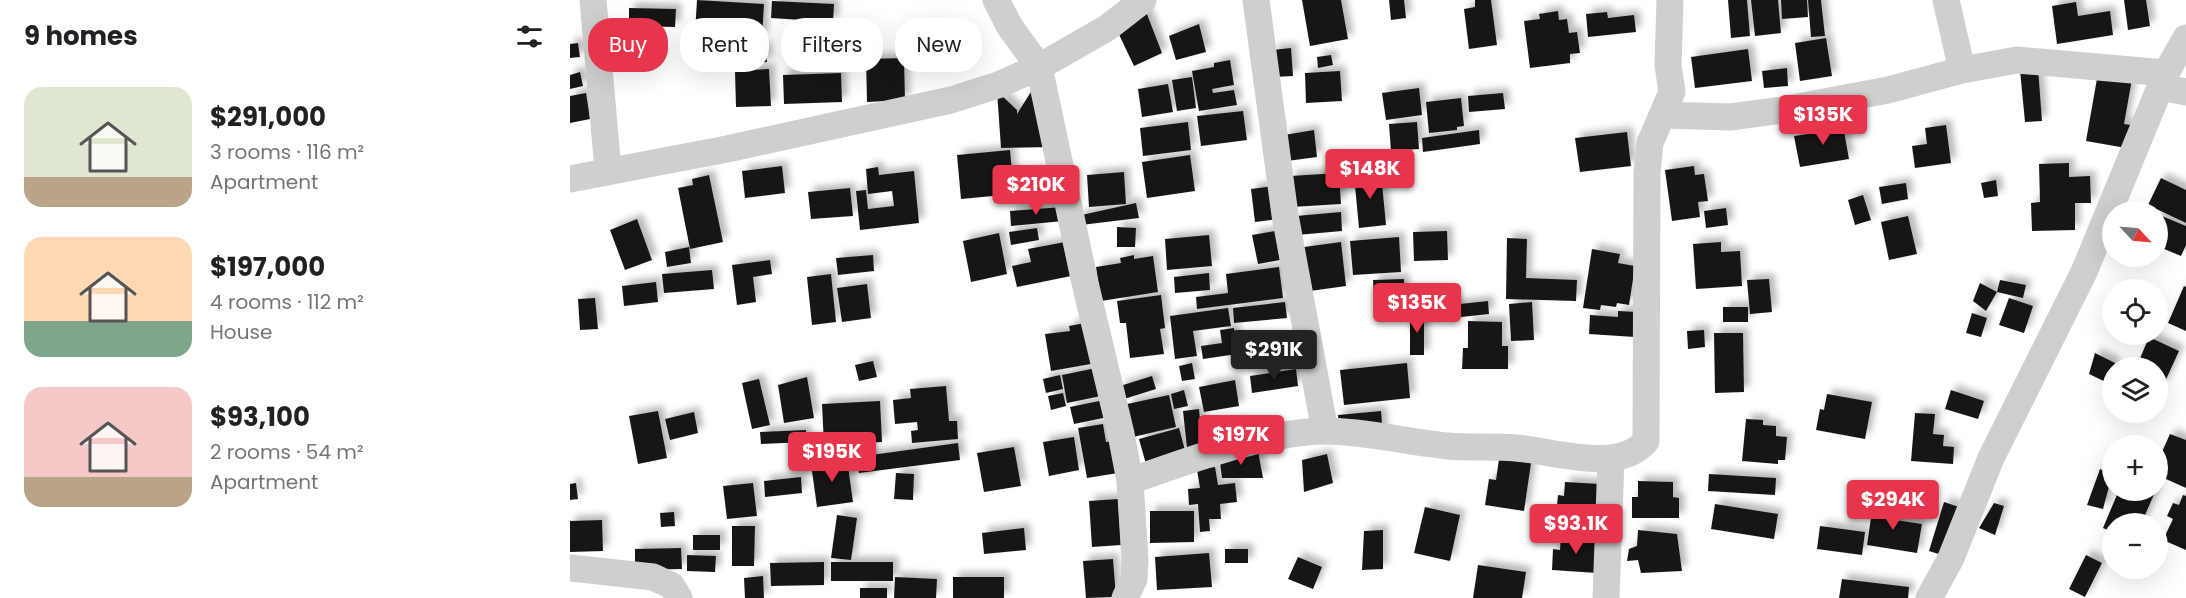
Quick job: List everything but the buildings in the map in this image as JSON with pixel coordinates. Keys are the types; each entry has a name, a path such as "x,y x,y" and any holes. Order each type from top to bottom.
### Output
{"street":[{"path":"593,0 608,170"},
{"path":"996,0 1010,27 1039,67 1130,481 1134,579 1125,598"},
{"path":"570,179 727,149 951,100 998,85 1039,67 1107,28 1143,0"},
{"path":"1256,0 1285,215 1324,431"},
{"path":"1130,481 1210,454 1273,439 1324,431 1449,446 1516,448 1611,459 1639,449 1646,441 1647,173 1650,143 1672,92 1668,65 1670,0"},
{"path":"1946,0 1962,70"},
{"path":"1929,598 1951,558 1990,458 2084,272 2171,84 2186,38"},
{"path":"1664,115 1730,117 1782,110 1888,90 1962,70 2017,60 2171,84"},
{"path":"1606,598 1611,459"},
{"path":"570,568 653,577 672,586 679,598"}]}
